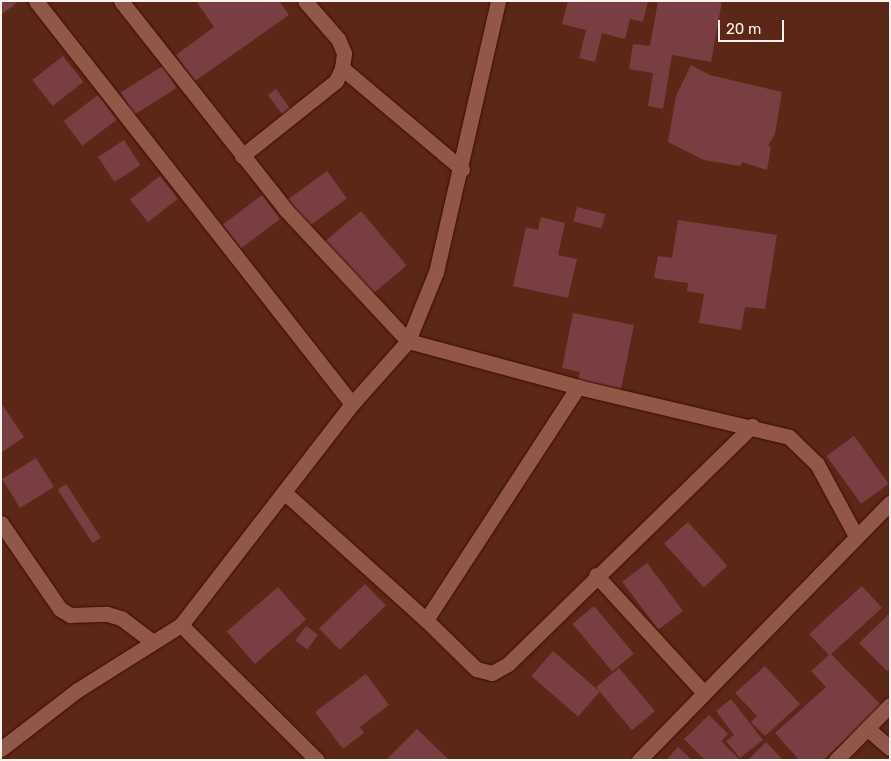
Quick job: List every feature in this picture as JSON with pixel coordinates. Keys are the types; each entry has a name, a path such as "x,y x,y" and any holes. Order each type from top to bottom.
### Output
{"street":[{"path":"36,1 352,404"},
{"path":"121,1 285,210 408,341 578,387 752,426 789,437 806,451 817,464 856,536"},
{"path":"242,156 336,81 342,68 344,53 338,39 306,1"},
{"path":"1,750 76,690 182,625 352,404 408,341 436,272 462,169 498,1"},
{"path":"342,68 462,169"},
{"path":"426,620 578,387"},
{"path":"284,492 426,620 476,669 492,673 508,664 596,575 752,426"},
{"path":"639,760 890,503"},
{"path":"1,523 60,609 70,615 107,614 121,618 153,642"},
{"path":"596,575 704,693"},
{"path":"182,625 316,760"},
{"path":"836,760 890,705"},
{"path":"868,729 890,748"}],"building":[{"path":"1,1 19,1 1,15"},
{"path":"196,1 279,1 289,15 195,81 176,55 214,27"},
{"path":"568,1 648,1 643,22 630,19 625,39 602,33 595,62 579,58 586,30 562,24"},
{"path":"658,1 722,1 711,62 672,55 663,109 648,106 653,73 629,69 633,44 650,46"},
{"path":"63,56 83,82 53,106 32,80"},
{"path":"691,65 710,75 782,92 775,134 768,146 771,147 767,170 742,162 740,166 704,160 668,142 676,96"},
{"path":"163,66 177,88 134,115 121,92"},
{"path":"276,89 290,108 282,114 268,95"},
{"path":"98,95 117,120 82,146 64,121"},
{"path":"124,140 140,165 114,182 98,157"},
{"path":"327,171 347,199 308,227 288,199"},
{"path":"160,176 178,199 148,222 130,199"},
{"path":"262,195 280,219 241,248 223,224"},
{"path":"577,207 605,214 602,229 573,222"},
{"path":"361,211 407,265 370,296 324,242"},
{"path":"541,217 565,223 558,255 577,259 568,298 513,286 526,227 538,230"},
{"path":"678,220 777,235 765,309 745,307 741,330 699,323 704,294 687,291 688,283 654,278 658,256 672,258"},
{"path":"573,313 634,325 621,389 578,380 580,372 562,368"},
{"path":"1,403 24,437 1,453"},
{"path":"854,436 889,484 861,504 826,456"},
{"path":"36,458 54,487 20,508 2,479"},
{"path":"66,484 101,538 92,543 58,489"},
{"path":"688,522 727,566 704,587 664,543"},
{"path":"647,563 683,611 658,630 622,582"},
{"path":"365,584 386,606 340,650 319,628"},
{"path":"862,586 882,608 831,654 882,706 823,760 799,760 775,733 826,687 811,671 829,655 809,634"},
{"path":"278,587 306,619 255,664 227,632"},
{"path":"594,606 634,653 612,671 573,624"},
{"path":"890,613 890,668 887,671 859,643"},
{"path":"306,626 318,635 307,649 295,640"},
{"path":"553,651 600,692 578,717 531,676"},
{"path":"765,666 800,704 765,736 751,722 757,716 735,693"},
{"path":"619,668 655,711 632,730 596,687"},
{"path":"366,674 389,705 360,727 364,733 343,749 315,712"},
{"path":"731,699 763,740 740,758 726,741 734,735 716,711"},
{"path":"709,715 728,734 721,741 740,760 705,760 684,739"},
{"path":"417,729 449,760 386,760"},
{"path":"766,742 783,760 748,760"},
{"path":"678,747 692,760 666,760"}]}
